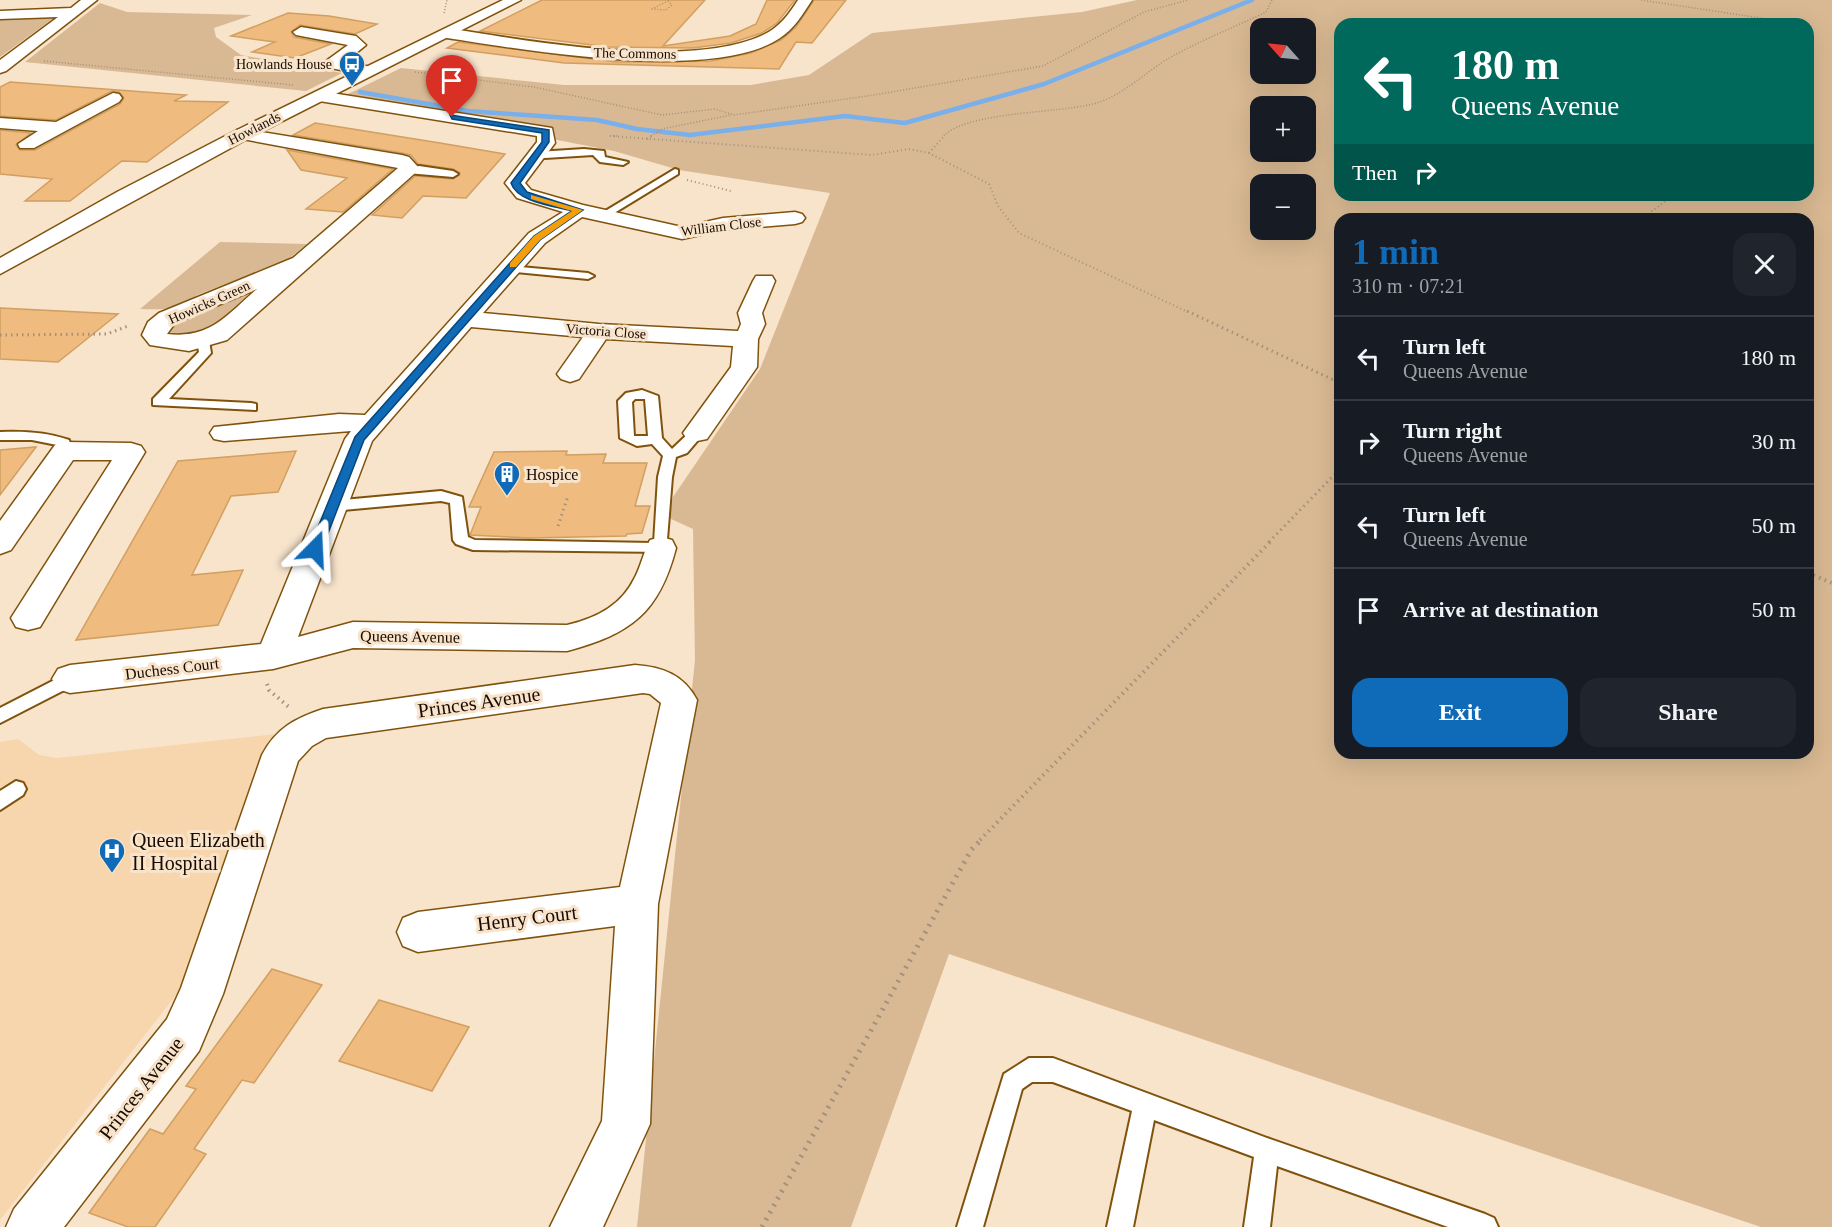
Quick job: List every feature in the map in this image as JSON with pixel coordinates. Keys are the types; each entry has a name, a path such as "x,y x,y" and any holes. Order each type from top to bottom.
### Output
{"street":[{"path":"0,68 90,0"},
{"name":"Howlands","path":"0,267 124,196 243,134 514,0"},
{"name":"The Commons","path":"447,33 597,53 710,53 744,47 767,39 786,27 805,0"},
{"path":"0,15 73,12"},
{"path":"301,32 351,39 358,45 332,64 374,69"},
{"path":"326,93 546,132 546,142 516,183 517,188 524,194 591,213"},
{"path":"27,144 113,98"},
{"path":"0,123 57,127"},
{"path":"243,134 402,161 407,163 407,170"},
{"name":"Howicks Green","path":"303,262 167,318 157,327 154,335 159,340 173,343 203,341 218,335 303,262 407,170"},
{"path":"273,656 359,439 537,238 591,213"},
{"name":"William Close","path":"591,213 682,233 723,224 795,218"},
{"path":"697,433 744,367 746,339 753,324 750,313 764,281"},
{"name":"Victoria Close","path":"465,319 599,331 746,339"},
{"path":"570,374 599,331"},
{"path":"224,433 339,422 373,424"},
{"path":"0,543 65,451 131,453 28,618"},
{"name":"Queens Avenue","path":"273,656 353,635 567,638 594,632 618,621 639,598 656,570 661,548"},
{"name":"Duchess Court","path":"70,680 273,656"},
{"name":"Princes Avenue","path":"32,1227 183,1035 201,993 281,755 293,738 323,724 635,679 653,680 666,684 679,700 637,904 626,1124 576,1227"},
{"name":"Henry Court","path":"418,932 637,904"}],"lane":[{"path":"537,154 556,156 569,152 593,152 601,153 600,159 603,161 623,162"},
{"path":"407,170 429,170 453,174"},
{"path":"591,213 672,174"},
{"path":"509,269 588,276"},
{"path":"203,341 205,353 158,402 251,407"},
{"path":"670,455 682,450 697,433"},
{"path":"0,436 35,434 64,443 65,451"},
{"path":"655,439 670,455"},
{"path":"332,506 441,496 457,500 461,540 474,545 661,548 664,477 670,455"},
{"path":"0,716 70,680"},
{"path":"0,802 16,789"},
{"path":"970,1227 1012,1082 1029,1070 1053,1070 1267,1150 1485,1227"},
{"path":"1120,1227 1145,1105"},
{"path":"1257,1227 1267,1150"}],"path":[{"path":"646,139 662,129 734,115 874,95 1043,66 1144,12 1188,0"},
{"path":"929,153 951,128 1004,116 1095,104 1131,84 1171,57 1266,12 1272,0"},
{"path":"1641,0 1761,18"},
{"path":"669,1 672,4 666,10 652,9 660,4 669,1"},
{"path":"15,58 326,93"},
{"path":"374,69 534,87 662,115 715,109 734,115"},
{"path":"602,136 872,155 909,149 929,153 988,184 998,206 1018,233 1334,380"},
{"path":"672,174 731,191"},
{"path":"1650,213 1665,201"},
{"path":"0,335 107,334 137,322 167,318"},
{"path":"762,1227 971,850 1334,475"},
{"path":"550,546 568,496"},
{"path":"1814,576 1832,583"},
{"path":"273,656 265,672 269,690 289,704 300,734"}],"shaded area":[{"path":"1137,0 1832,0 1832,1227 1761,1227 949,954 851,1227 637,1227 695,660 693,529 669,518 673,497 760,369 830,193 679,170 614,151 552,139 551,130 346,95 401,68 564,85 751,85 809,75 872,33 1082,12"},
{"path":"100,3 127,12 252,15 214,28 216,37 241,55 342,73 306,91 25,62"},
{"path":"58,15 0,57 0,18"},
{"path":"220,242 307,244 287,260 197,295 185,304 163,309 140,309"},
{"path":"272,280 212,332 176,336 171,332 171,326 175,321"},
{"name":"Queen Elizabeth II Hospital","path":"276,734 180,990 0,1220 0,742 18,739 39,755 57,758"}],"building":[{"path":"542,0 705,0 663,46 730,36 756,24 767,0 795,0 777,23 762,33 731,43 693,48 608,47 480,31"},
{"path":"814,0 846,0 812,43 796,42 779,69 564,63 447,48 458,42 617,62 711,61 751,53 781,40 796,27"},
{"path":"288,13 329,16 377,24 355,34 300,25 291,32 294,37 331,44 295,58 252,52 275,42 231,36"},
{"path":"10,82 186,95 174,101 228,102 147,162 122,161 70,201 25,201 52,179 0,174 0,130 31,133 16,145 20,150 35,150 120,104 124,98 119,92 112,91 56,120 0,116 0,87"},
{"path":"315,123 505,154 466,198 423,196 402,218 372,215 415,176 453,179 460,173 453,169 418,164 411,155 293,135"},
{"path":"287,150 393,169 343,212 306,209 347,178 301,170"},
{"path":"0,308 118,314 58,362 0,359"},
{"path":"36,447 0,495 0,450"},
{"path":"296,451 278,492 231,496 192,575 243,570 218,625 76,640 178,461"},
{"name":"Hospice","path":"567,451 566,455 606,454 603,463 647,463 635,506 650,506 642,533 626,536 530,538 470,535 481,507 469,507 494,452"},
{"path":"272,969 322,985 254,1083 242,1080 194,1149 206,1154 155,1227 128,1227 89,1213 150,1129 163,1134 196,1089 186,1086"},
{"path":"379,1000 469,1027 432,1091 339,1061"}],"waterway":[{"path":"360,92 468,111 597,120 637,129 690,135 845,116 905,123 1044,84 1252,0"}],"slow traffic":[{"path":"513,265 537,238 579,210 534,197"}],"place":[{"name":"Howlands House","path":"352,87"},
{"name":"Hospice","path":"507,497"},
{"name":"Queen Elizabeth II Hospital","path":"112,874"}],"route":[{"path":"315,549 359,439 537,238 579,210 524,194 517,188 516,183 546,142 546,132 452,117"}]}
